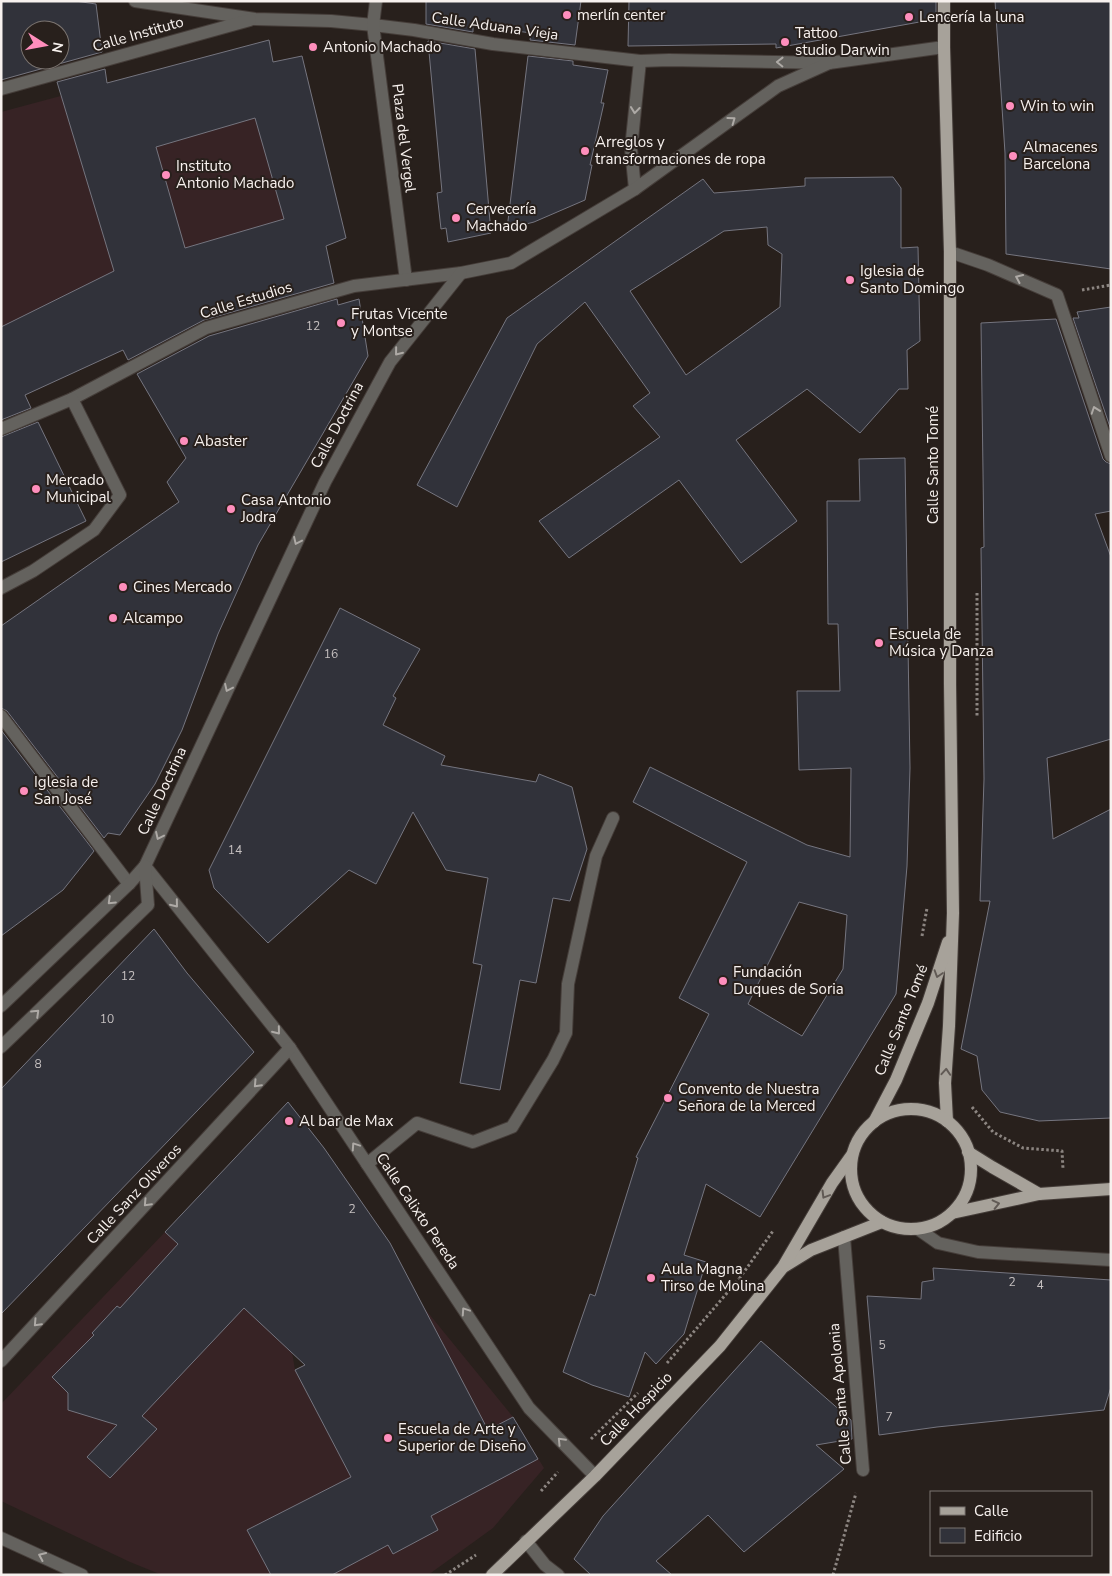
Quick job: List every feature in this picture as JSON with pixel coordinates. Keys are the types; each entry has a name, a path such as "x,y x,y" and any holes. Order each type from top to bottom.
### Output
{"main road":[{"name":"Calle Santo Tomé","path":"944,1 950,252 950,684 953,899 949,1026 945,1082 947,1121"},
{"name":"Calle Santo Tomé","path":"874,1122 896,1080 928,1003 953,928"},
{"path":"911,1108 930,1112 947,1121 960,1134 968,1152 970,1168 969,1185 963,1200 952,1213 936,1224 918,1229 899,1228 882,1222 867,1210 857,1197 851,1175 852,1155 860,1137 874,1122 891,1112 911,1108"},
{"path":"968,1152 1039,1194"},
{"name":"Calle Hospicio","path":"502,1564 595,1476 720,1346 783,1267 832,1183 852,1155"},
{"path":"952,1213 1039,1194 1111,1189"},
{"name":"Calle Hospicio","path":"783,1267 810,1250 882,1222"},
{"path":"486,1575 502,1564"},
{"path":"492,1575 502,1564"}],"street":[{"name":"Calle Aduana Vieja","path":"135,1 255,19 331,21 373,25 493,44 640,61 829,63"},
{"name":"Plaza del Vergel","path":"376,1 373,25 406,280"},
{"name":"Calle Instituto","path":"1,89 255,19"},
{"path":"461,273 511,263 635,189 778,86 829,63 944,47"},
{"path":"635,189 631,149 640,61"},
{"path":"950,252 988,265 1057,295 1111,456"},
{"name":"Calle Estudios","path":"1,429 72,399 206,328 354,286 461,273"},
{"name":"Calle Doctrina","path":"1,1006 129,884 145,866 325,482 390,362 461,273"},
{"path":"1,588 33,572 94,530 120,495 72,399"},
{"path":"1,716 129,884"},
{"path":"367,1164 417,1123 474,1142 512,1127 553,1060 566,1033 568,984 596,856 613,818"},
{"name":"Calle Doctrina","path":"1,1047 148,905 145,866"},
{"name":"Calle Calixto Pereda","path":"145,866 290,1048 529,1408 595,1476"},
{"name":"Calle Sanz Oliveros","path":"1,1361 290,1048"},
{"path":"918,1229 938,1242 978,1252 1111,1260"},
{"name":"Calle Santa Apolonia","path":"844,1237 863,1470"},
{"path":"1,1538 82,1575"},
{"path":"526,1541 545,1565 558,1575"}],"path":[{"path":"922,939 929,894 953,899"},
{"path":"969,1099 972,1108 993,1132 1023,1148 1062,1151 1064,1192"},
{"path":"664,1366 739,1279 778,1224"},
{"path":"739,1279 763,1292"},
{"path":"538,1494 644,1386"},
{"name":"Calle Santa Apolonia","path":"833,1575 863,1470"},
{"path":"445,1575 478,1553"}],"shaded area":[{"name":"Instituto Antonio Machado","path":"269,40 273,62 302,56 346,238 326,246 189,319 1,406 1,112"},
{"path":"165,1232 292,1352 295,1370 421,1304 513,1417 544,1468 493,1528 428,1575 162,1575 130,1562 1,1501 1,1404"}],"building":[{"path":"1,1 75,1 96,4 102,52 70,61 70,20 20,20 20,70 37,70 1,80"},
{"path":"426,1 581,1 575,45 530,40 531,33 473,25 473,32 426,24"},
{"path":"629,1 936,1 936,19 776,48 776,44 628,46"},
{"path":"995,1 1111,1 1111,269 1006,254 1005,153"},
{"name":"Instituto Antonio Machado","path":"269,40 273,62 302,56 346,238 326,246 334,283 204,320 128,360 123,350 25,395 31,408 1,420 1,327 114,271 57,82 105,69 107,83","holes":["255,118 284,219 185,248 156,147"]},
{"path":"428,41 475,49 491,233 448,242 446,228 441,229 437,193 442,192"},
{"path":"528,56 573,61 573,65 608,70 601,103 604,103 590,165 592,165 585,200 534,222 507,229"},
{"path":"893,177 901,188 901,248 918,247 920,341 907,350 908,389 899,389 860,433 807,389 736,440 797,521 741,563 679,480 569,558 539,521 660,437 633,406 650,393 585,302 537,344 457,507 417,485 507,318 703,179 714,193 805,186 805,178","holes":["767,227 768,245 782,254 780,307 686,375 630,291 724,231"]},
{"path":"337,299 338,305 359,299 368,356 258,545 218,634 182,730 155,784 120,835 108,833 104,838 7,711 1,708 1,626 179,502 167,482 186,458 137,374 209,336"},
{"path":"1111,307 1111,430 1073,318 1079,318 1077,312"},
{"path":"1056,319 1103,459 1111,464 1111,511 1095,514 1111,557 1111,739 1047,758 1053,839 1111,809 1111,1118 1039,1121 1000,1112 982,1090 977,1056 961,1049 990,901 980,901 984,779 981,548 984,547 981,323"},
{"name":"Mercado Municipal","path":"38,422 86,521 1,562 1,437"},
{"path":"905,458 910,768 907,866 896,994 760,1217 706,1184 684,1255 706,1262 684,1334 656,1364 645,1352 629,1397 592,1385 563,1372 590,1294 595,1296 638,1158 636,1157 709,1014 679,998 747,862 633,802 650,767 807,845 850,857 851,768 799,770 797,691 840,691 838,624 828,624 827,501 860,501 859,459","holes":["799,902 847,915 843,969 802,1036 748,1004"]},
{"path":"340,608 420,649 393,696 396,698 383,725 445,756 441,765 536,782 539,774 572,787 587,849 570,901 553,898 536,983 520,980 500,1090 460,1083 482,965 473,963 488,878 446,870 413,812 376,884 349,870 268,943 214,888 209,870"},
{"name":"Iglesia de San José","path":"1,730 94,851 63,890 1,936"},
{"path":"154,929 187,973 254,1052 1,1314 1,1089"},
{"path":"288,1102 324,1148 390,1243 488,1430 513,1417 538,1459 431,1516 438,1530 393,1554 388,1545 332,1575 271,1575 247,1530 351,1477 295,1370 305,1365 244,1308 142,1416 157,1429 110,1478 87,1457 117,1425 68,1410 68,1393 52,1377 94,1335 92,1333 117,1306 120,1308 178,1244 165,1232"},
{"path":"933,1268 1111,1280 1111,1387 1104,1410 937,1427 879,1435 867,1296 921,1299 922,1282 934,1280"},
{"path":"761,1341 851,1420 852,1439 816,1445 844,1469 744,1552 708,1515 656,1561 672,1575 591,1575 574,1559 603,1516"}],"place":[{"name":"merlín center","path":"567,15"},
{"name":"Lencería la luna","path":"909,17"},
{"name":"Tattoo studio Darwin","path":"785,42"},
{"name":"Antonio Machado","path":"313,47"},
{"name":"Win to win","path":"1010,106"},
{"name":"Arreglos y transformaciones de ropa","path":"585,151"},
{"name":"Almacenes Barcelona","path":"1013,156"},
{"name":"Instituto Antonio Machado","path":"166,175"},
{"name":"Cervecería Machado","path":"456,218"},
{"name":"Iglesia de Santo Domingo","path":"850,280"},
{"name":"Frutas Vicente y Montse","path":"341,323"},
{"name":"Abaster","path":"184,441"},
{"name":"Mercado Municipal","path":"36,489"},
{"name":"Casa Antonio Jodra","path":"231,509"},
{"name":"Cines Mercado","path":"123,587"},
{"name":"Alcampo","path":"113,618"},
{"name":"Escuela de Música y Danza","path":"879,643"},
{"name":"Iglesia de San José","path":"24,791"},
{"name":"Fundación Duques de Soria","path":"723,981"},
{"name":"Convento de Nuestra Señora de la Merced","path":"668,1098"},
{"name":"Al bar de Max","path":"289,1121"},
{"name":"Aula Magna Tirso de Molina","path":"651,1278"},
{"name":"Escuela de Arte y Superior de Diseño","path":"388,1438"}]}
